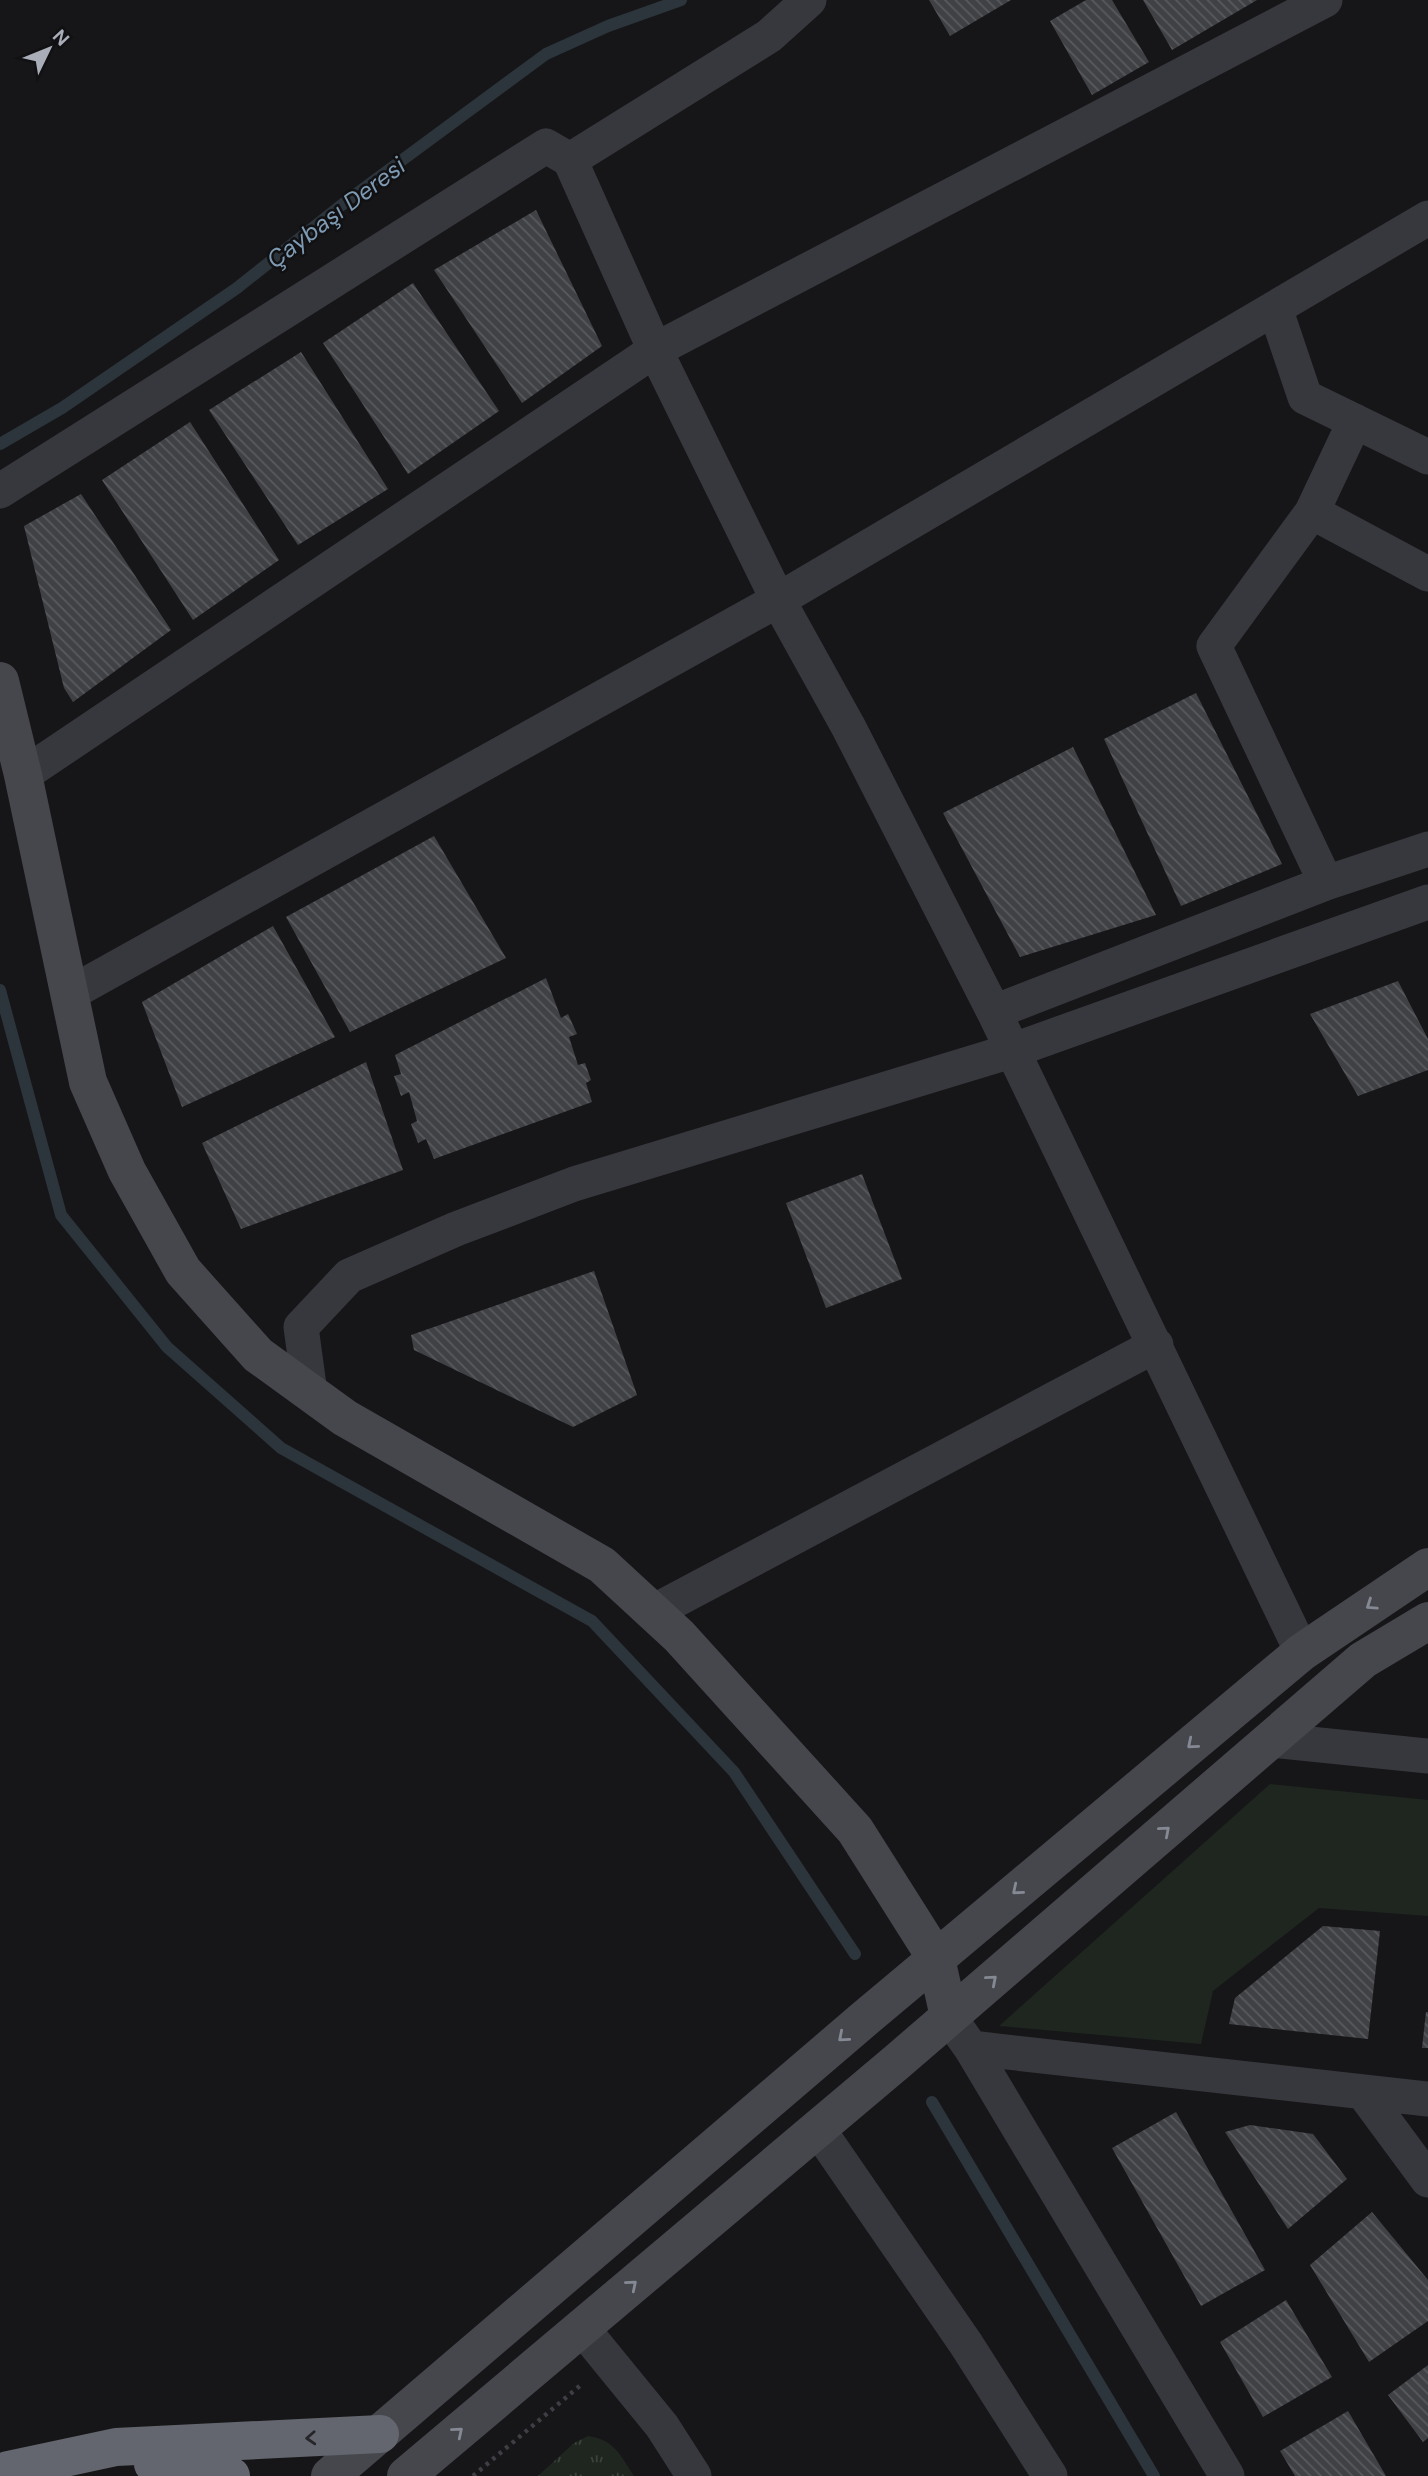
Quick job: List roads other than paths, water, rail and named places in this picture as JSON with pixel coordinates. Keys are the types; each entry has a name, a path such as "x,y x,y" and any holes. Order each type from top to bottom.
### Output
{"highway":[{"path":"12,2472 116,2447 380,2434"},
{"path":"12,2472 129,2462 223,2472 231,2476"},
{"path":"12,2472 78,2476"}],"street":[{"path":"570,160 769,36 809,0"},
{"path":"23,775 655,350 1325,0"},
{"path":"0,491 546,146 570,160 655,350 778,600 849,728 994,1012 1302,1651 1325,1693"},
{"path":"69,993 778,600 1428,218"},
{"path":"1275,308 1305,397 1428,457"},
{"path":"1326,883 1214,646 1312,512 1355,421"},
{"path":"1312,512 1428,574"},
{"path":"0,681 23,775 88,1082 127,1171 183,1271 258,1355 345,1418 602,1565 679,1636 855,1830 936,1958 949,2017 971,2048 1227,2476"},
{"path":"994,1012 1326,883 1428,849"},
{"path":"310,1393 301,1327 349,1276 456,1229 574,1184 1011,1051 1428,902"},
{"path":"653,1612 1156,1345"},
{"path":"330,2476 936,1958 1302,1651 1428,1567"},
{"path":"406,2476 818,2129 1363,1660 1428,1622"},
{"path":"1271,1740 1428,1756"},
{"path":"971,2048 1428,2099"},
{"path":"1363,2092 1428,2180"},
{"path":"818,2129 967,2344 1050,2476"},
{"path":"582,2328 662,2426 694,2476"}],"waterway":[{"name":"Çaybaşı Deresi","path":"0,444 62,408 237,288 348,200 546,54 608,26 681,0"},
{"path":"0,990 61,1215 167,1347 281,1448 592,1621 734,1772 855,1954"},
{"path":"932,2102 1154,2476"}]}
